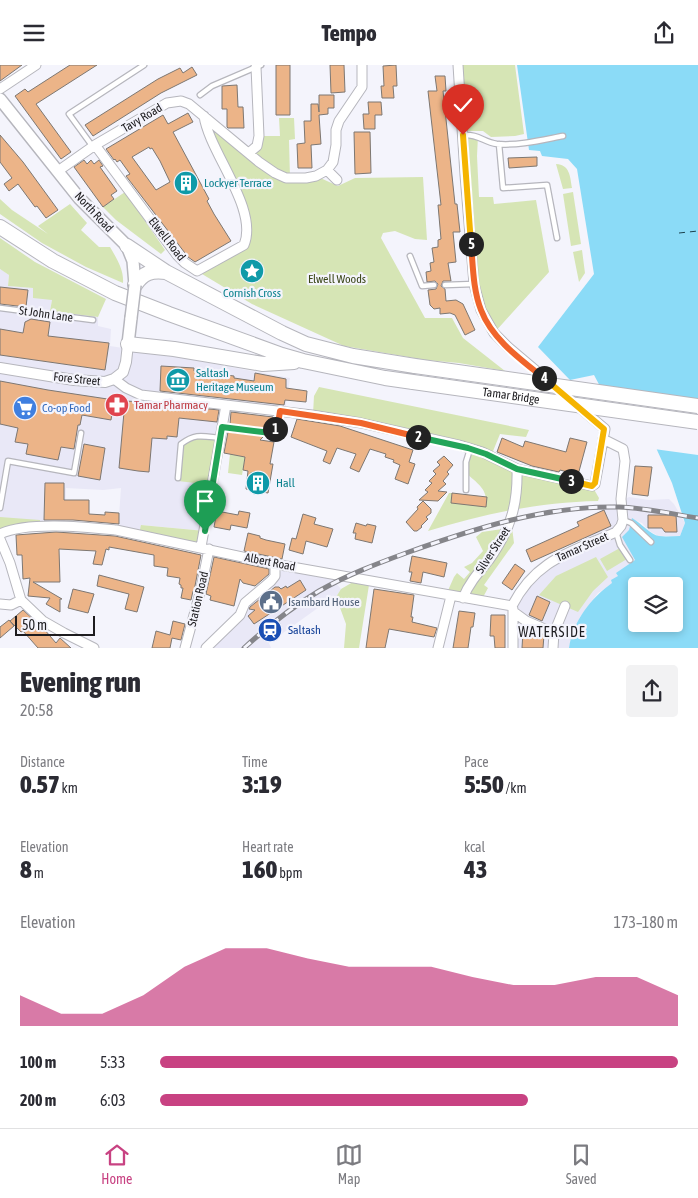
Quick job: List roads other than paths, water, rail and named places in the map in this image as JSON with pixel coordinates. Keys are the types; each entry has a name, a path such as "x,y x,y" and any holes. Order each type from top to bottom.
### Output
{"highway":[{"path":"0,227 53,261 115,293 178,318 303,361"},
{"path":"127,247 166,272 306,344 353,357 698,405"},
{"path":"135,285 140,278 148,273 155,271 166,272"},
{"path":"128,344 174,349 263,364 303,361"},
{"name":"Tamar Bridge","path":"303,361 385,378 698,422"}],"main road":[{"name":"North Road","path":"0,99 79,198 127,247 133,261 135,285 128,344"}],"street":[{"path":"0,89 36,65"},
{"path":"337,180 327,170 333,162 336,130 339,121 362,87 362,65"},
{"path":"114,379 126,388 142,395 280,411 361,423 470,449 486,454 517,469 592,486 595,483 604,429 520,359 494,333 481,310 474,283 458,65"},
{"path":"249,153 257,146 259,136 259,66"},
{"name":"Tavy Road","path":"58,171 94,146 173,101 189,104 258,162 286,178 306,178 316,176 327,170"},
{"name":"Elwell Road","path":"94,146 178,255 185,263 197,271 244,245 247,237 244,211 206,129 204,115"},
{"name":"Fore Street","path":"0,368 87,382 105,382 114,379 123,372 128,344"},
{"name":"Station Road","path":"185,648 200,593 208,512 226,405"},
{"path":"603,439 622,449 625,461 622,499 623,520 616,532"},
{"name":"Silver Street","path":"463,598 466,589 489,560 509,528 515,507 517,469"},
{"name":"Albert Road","path":"0,534 10,529 89,527 131,533 275,563 451,596"},
{"name":"Tamar Street","path":"514,609 518,596 532,578 552,560 564,553 616,532"},
{"path":"0,539 21,600 43,621 94,648"},
{"path":"206,648 240,615 245,603 271,581 275,576 275,563"},
{"path":"438,648 451,596 514,609 526,621 554,633"},
{"path":"1,606 11,605 21,600"},
{"path":"553,648 554,633 565,606"},
{"path":"513,648 514,609"}],"lane":[{"path":"94,146 69,113 144,65"},
{"path":"200,95 212,86 259,66"},
{"path":"463,135 478,136 492,143 499,144 515,144 563,136"},
{"path":"499,144 503,187 546,185 557,238"},
{"path":"410,256 422,286 434,285"},
{"path":"445,285 474,283"},
{"name":"St John Lane","path":"0,308 93,320"},
{"path":"222,427 271,433 278,424 280,411"},
{"path":"0,509 8,461 74,473 82,433"},
{"path":"178,478 181,444 190,437 220,438"},
{"path":"466,490 466,462 470,449"},
{"path":"623,520 631,523 651,543"},
{"path":"616,532 620,545 630,560"}],"water":[{"path":"517,65 698,65 698,648 569,648 574,629 590,603 612,583 611,580 618,576 616,573 635,560 622,537 629,530 632,518 656,535 662,536 680,536 685,523 672,483 657,450 649,418 602,390 594,375 570,380 538,347 594,274 577,169 568,159 542,156 540,151 529,150"}],"railway":[{"path":"244,648 289,611 309,597 340,580 406,553 484,527 538,514 592,507 639,509 698,518"}],"place":[{"name":"Lockyer Terrace","path":"186,183"},
{"name":"Cornish Cross","path":"252,271"},
{"name":"Saltash Heritage Museum","path":"178,380"},
{"name":"Tamar Pharmacy","path":"117,405"},
{"name":"Co-op Food","path":"25,408"},
{"name":"Hall","path":"258,483"},
{"name":"Isambard House","path":"271,602"},
{"name":"Saltash","path":"270,630"}],"district":[{"name":"WATERSIDE","path":"552,632"}],"park label":[{"name":"Elwell Woods","path":"337,279"}]}
